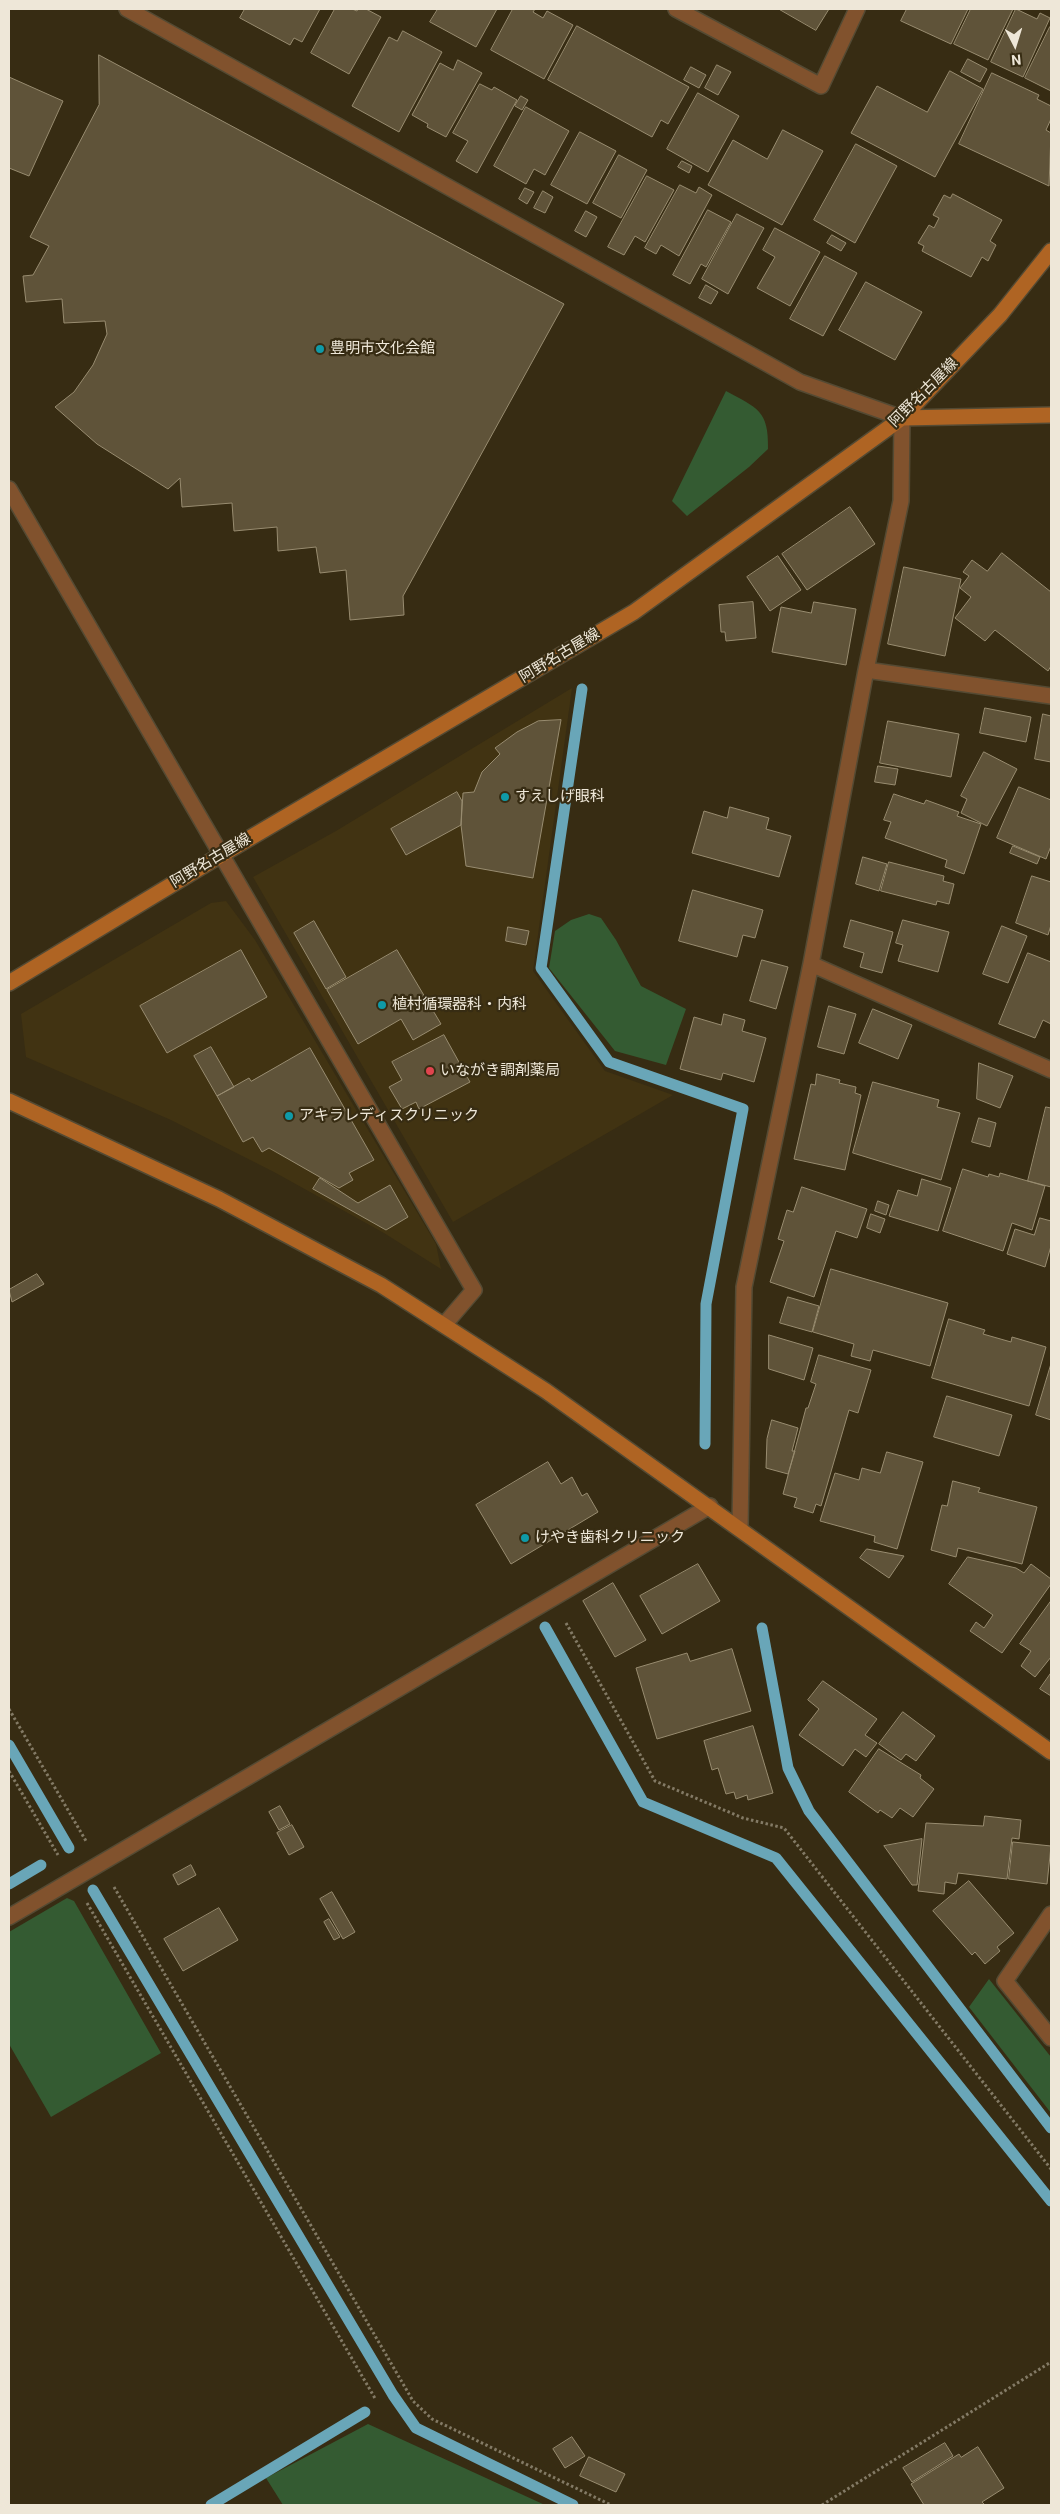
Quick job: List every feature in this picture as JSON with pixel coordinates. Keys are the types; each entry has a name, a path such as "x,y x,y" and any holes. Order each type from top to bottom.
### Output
{"street":[{"path":"127,9 800,382 902,418 1051,415"},
{"path":"676,9 821,86 857,9"},
{"name":"阿野名古屋線","path":"9,983 221,855 634,612 902,418 1000,315 1051,251"},
{"path":"740,1529 744,1287 811,964 866,670 901,501 902,418"},
{"path":"9,489 474,1290 444,1325"},
{"path":"866,670 1051,696"},
{"path":"811,964 1051,1070"},
{"path":"9,1101 219,1199 381,1284 546,1391 710,1506 838,1601 1051,1752"},
{"path":"9,1917 710,1506"},
{"path":"1051,1914 1006,1981 1051,2038"}],"path":[{"path":"552,1599 655,1781 743,1818 784,1828 1051,2169"},
{"path":"9,1709 413,2401 432,2419 611,2505"},
{"path":"9,1771 376,2400"},
{"path":"822,2505 1051,2362"}],"shaded area":[{"path":"572,688 533,971 605,1071 673,1095 453,1222 253,877 336,831"},
{"path":"226,901 255,940 436,1244 441,1269 384,1233 274,1172 171,1120 26,1057 21,1014 211,903"}],"green space":[{"path":"726,391 759,412 766,426 768,449 749,467 687,516 672,501"},
{"path":"589,914 601,918 616,940 641,986 686,1009 666,1065 615,1051 549,968 555,931 571,920"},
{"path":"67,1898 74,1901 161,2053 51,2117 9,2044 9,1932"},
{"path":"989,1979 1051,2057 1051,2113 969,2007"},
{"path":"368,2424 545,2505 283,2505 266,2478"}],"building":[{"path":"245,9 320,9 302,42 294,38 290,45 240,18"},
{"path":"335,9 352,9 357,11 358,9 366,9 381,17 349,74 311,53"},
{"path":"438,9 497,9 476,47 430,22"},
{"path":"513,9 535,9 533,12 543,18 547,11 573,25 544,79 491,50"},
{"path":"779,9 829,9 816,30"},
{"path":"907,9 968,9 951,44 901,21"},
{"path":"971,9 1013,9 988,60 954,44"},
{"path":"1016,9 1037,19 1040,13 1050,18 1023,77 991,62"},
{"path":"577,26 689,87 668,124 661,120 652,137 548,80"},
{"path":"1051,28 1051,91 1025,78"},
{"path":"403,31 442,52 399,132 352,106 389,37 397,41"},
{"name":"豊明市文化会館","path":"99,55 564,304 403,596 404,615 350,620 346,570 320,573 316,547 278,551 277,527 234,531 232,503 182,507 180,478 168,489 97,444 55,407 74,392 93,365 107,334 105,321 64,323 62,299 26,302 23,276 33,275 49,246 30,237 99,105"},
{"path":"968,59 987,69 980,82 961,72"},
{"path":"458,60 482,73 446,137 427,127 428,124 412,115 440,63 453,70"},
{"path":"717,65 731,72 718,95 705,88"},
{"path":"691,67 706,75 699,88 684,80"},
{"path":"950,71 983,89 935,177 851,133 877,86 927,112"},
{"path":"992,73 1039,95 1037,99 1051,106 1051,119 1046,130 1051,133 1049,186 959,144"},
{"path":"9,77 63,101 29,176 9,168"},
{"path":"480,84 492,90 494,87 517,100 477,173 456,161 468,141 453,133"},
{"path":"698,93 739,116 708,172 667,149"},
{"path":"521,96 528,100 522,110 515,106"},
{"path":"526,107 569,131 545,175 534,169 526,184 494,166"},
{"path":"783,130 823,151 782,225 708,185 733,140 767,159"},
{"path":"580,132 616,151 587,204 551,185"},
{"path":"856,144 897,166 855,243 814,220"},
{"path":"619,155 647,170 621,218 593,203"},
{"path":"682,161 692,166 689,173 678,167"},
{"path":"647,176 674,190 645,242 635,236 624,255 608,247"},
{"path":"680,185 696,193 699,187 712,195 679,256 661,245 656,254 645,248"},
{"path":"525,188 534,192 527,204 519,199"},
{"path":"543,191 553,197 545,213 534,208"},
{"path":"953,194 1002,220 990,241 996,245 988,261 982,257 971,277 922,251 924,246 918,243 929,225 934,228 939,218 933,215 944,195 950,198"},
{"path":"708,210 731,222 706,267 701,264 690,284 673,275"},
{"path":"586,211 597,217 586,237 575,231"},
{"path":"737,214 764,228 728,294 702,279"},
{"path":"775,228 820,252 790,306 757,288 775,257 763,250"},
{"path":"832,235 846,243 841,251 827,243"},
{"path":"825,256 857,273 823,336 790,319"},
{"path":"866,282 922,312 895,360 839,330"},
{"path":"706,285 718,292 711,304 699,298"},
{"path":"850,507 875,544 807,590 782,554"},
{"path":"1002,553 1051,592 1051,666 1048,671 995,630 985,641 955,618 971,597 960,588 969,576 963,572 972,560 987,571"},
{"path":"778,556 801,590 770,611 747,577"},
{"path":"904,567 961,579 945,656 888,644"},
{"path":"753,602 756,638 726,641 725,632 721,632 719,605"},
{"path":"814,602 856,609 846,665 772,652 781,607 811,613"},
{"path":"985,708 1031,717 1026,742 980,733"},
{"path":"1043,714 1051,716 1051,762 1035,759"},
{"name":"すえしげ眼科","path":"561,720 533,878 466,866 461,825 463,793 474,792 482,772 500,754 495,748 517,732 538,721"},
{"path":"888,721 959,734 951,777 880,763"},
{"path":"984,752 1017,769 987,826 961,813 967,799 961,796"},
{"path":"878,766 898,769 895,785 875,782"},
{"path":"1019,787 1051,800 1051,846 1046,859 997,838"},
{"path":"457,792 462,801 461,825 406,855 391,829"},
{"path":"894,794 924,804 926,800 959,812 957,816 981,824 964,874 945,867 947,860 885,838 891,822 884,820"},
{"path":"730,807 769,818 766,829 791,836 779,877 692,853 704,811 727,818"},
{"path":"1013,846 1040,857 1037,864 1010,853"},
{"path":"863,857 887,864 879,891 856,884"},
{"path":"889,862 944,876 943,881 954,884 949,904 937,901 936,905 881,891"},
{"path":"1032,876 1051,882 1051,925 1048,935 1016,923"},
{"path":"693,890 763,910 755,938 743,935 737,957 679,941"},
{"path":"851,920 893,932 882,973 860,967 864,953 844,947"},
{"path":"903,920 949,932 938,972 898,961 903,945 896,943"},
{"path":"314,921 346,977 326,989 294,933"},
{"path":"1002,926 1027,936 1008,983 983,974"},
{"path":"508,927 529,931 526,945 506,941"},
{"path":"241,950 267,997 167,1053 140,1006"},
{"name":"植村循環器科・内科","path":"397,950 441,1024 413,1040 401,1019 358,1044 327,990"},
{"path":"1028,953 1051,962 1051,1024 1043,1020 1035,1038 999,1024"},
{"path":"762,960 788,967 776,1009 750,1001"},
{"path":"829,1006 856,1014 844,1054 818,1047"},
{"path":"873,1009 912,1025 898,1059 859,1043"},
{"path":"724,1014 745,1020 742,1031 766,1038 754,1082 723,1073 721,1080 680,1069 694,1017 721,1025"},
{"name":"いながき調剤薬局","path":"444,1035 470,1082 419,1109 416,1102 402,1109 389,1087 402,1080 392,1062"},
{"path":"211,1047 234,1087 217,1096 194,1056"},
{"name":"アキラレディスクリニック","path":"310,1048 374,1160 349,1173 353,1180 339,1188 269,1148 262,1152 253,1137 243,1142 217,1096 249,1078 251,1081"},
{"path":"979,1063 1013,1076 1000,1108 977,1099"},
{"path":"817,1074 840,1080 839,1083 856,1087 855,1093 861,1095 845,1170 794,1159 811,1084 815,1085"},
{"path":"873,1082 939,1100 937,1107 960,1113 941,1180 853,1153"},
{"path":"1046,1107 1051,1108 1051,1187 1028,1181"},
{"path":"979,1118 996,1123 990,1147 972,1142"},
{"path":"963,1169 988,1177 989,1174 999,1177 1000,1173 1045,1186 1032,1230 1012,1223 1003,1251 943,1231"},
{"path":"320,1178 358,1203 390,1185 408,1217 386,1230 313,1189"},
{"path":"922,1179 951,1188 938,1231 889,1216 898,1190 917,1196"},
{"path":"802,1187 867,1209 857,1238 836,1231 814,1297 770,1282 784,1241 778,1239 787,1210 793,1212"},
{"path":"878,1201 889,1205 886,1215 875,1211"},
{"path":"871,1214 885,1219 880,1233 867,1228"},
{"path":"1040,1218 1051,1221 1051,1246 1045,1267 1007,1254 1015,1229 1034,1235"},
{"path":"831,1269 948,1303 930,1366 873,1350 870,1361 851,1356 854,1344 813,1332"},
{"path":"37,1274 44,1284 12,1302 9,1290"},
{"path":"788,1297 819,1306 812,1332 780,1323"},
{"path":"949,1319 985,1330 983,1334 1011,1342 1012,1337 1046,1347 1029,1406 932,1378"},
{"path":"769,1335 813,1348 804,1380 769,1369"},
{"path":"819,1355 871,1370 858,1413 849,1410 821,1506 816,1504 813,1513 794,1507 797,1498 783,1494 806,1408 808,1408 816,1384 811,1382"},
{"path":"1051,1364 1051,1420 1036,1415"},
{"path":"947,1396 1012,1415 999,1456 934,1437"},
{"path":"772,1420 798,1428 792,1451 795,1451 788,1474 766,1468 767,1439"},
{"path":"887,1452 923,1462 897,1549 874,1542 875,1536 820,1521 835,1473 859,1480 862,1468 880,1473"},
{"name":"けやき歯科クリニック","path":"548,1462 561,1484 572,1477 582,1496 587,1493 598,1512 511,1564 476,1505"},
{"path":"953,1481 980,1488 978,1492 1037,1507 1022,1564 958,1548 956,1557 931,1550 942,1505 947,1506"},
{"path":"867,1549 904,1556 889,1578 860,1558"},
{"path":"968,1557 1016,1568 1024,1573 1031,1564 1051,1579 1051,1584 1002,1653 970,1631 976,1622 984,1628 993,1615 949,1584"},
{"path":"698,1564 720,1601 662,1634 640,1596"},
{"path":"613,1583 646,1640 615,1657 583,1601"},
{"path":"1051,1601 1051,1657 1035,1677 1021,1666 1031,1651 1020,1644"},
{"path":"732,1649 751,1711 657,1739 636,1668 687,1653 690,1661"},
{"path":"1051,1673 1051,1696 1040,1689"},
{"path":"823,1681 877,1719 865,1735 877,1743 866,1757 855,1749 843,1766 799,1735 819,1709 808,1700"},
{"path":"903,1712 935,1736 916,1761 906,1754 901,1760 879,1744"},
{"path":"753,1726 773,1793 748,1800 747,1795 736,1799 734,1792 726,1794 718,1768 712,1770 704,1741"},
{"path":"879,1749 921,1775 920,1778 934,1789 913,1817 900,1808 892,1818 880,1810 878,1813 849,1792"},
{"path":"280,1806 290,1824 279,1830 269,1812"},
{"path":"985,1816 1021,1820 1019,1839 1012,1838 1007,1879 958,1873 956,1884 945,1882 944,1894 918,1891 926,1823 983,1826"},
{"path":"292,1825 304,1847 289,1855 277,1833"},
{"path":"922,1839 917,1885 912,1885 884,1846"},
{"path":"1013,1842 1051,1846 1047,1884 1009,1879"},
{"path":"191,1865 196,1875 178,1885 173,1875"},
{"path":"969,1881 1014,1933 997,1947 1000,1951 985,1964 975,1952 972,1955 933,1911"},
{"path":"332,1892 355,1932 343,1939 320,1899"},
{"path":"219,1908 238,1940 183,1971 164,1939"},
{"path":"329,1919 340,1937 334,1940 324,1922"},
{"path":"572,2437 585,2456 565,2468 553,2449"},
{"path":"945,2443 953,2456 912,2482 903,2468"},
{"path":"978,2447 1004,2488 982,2502 985,2505 924,2505 911,2484 959,2454 961,2457"},
{"path":"589,2457 625,2474 616,2492 580,2476"}],"waterway":[{"path":"582,689 541,968 609,1062 743,1109 706,1304 705,1444"},
{"path":"545,1627 643,1802 776,1858 1051,2201"},
{"path":"762,1628 788,1768 809,1811 1051,2128"},
{"path":"9,1745 69,1848"},
{"path":"9,1884 41,1865"},
{"path":"93,1890 393,2395 416,2428 573,2505"},
{"path":"211,2505 365,2412"}],"place":[{"name":"豊明市文化会館","path":"320,349"},
{"name":"すえしげ眼科","path":"505,797"},
{"name":"植村循環器科・内科","path":"382,1005"},
{"name":"いながき調剤薬局","path":"430,1071"},
{"name":"アキラレディスクリニック","path":"289,1116"},
{"name":"けやき歯科クリニック","path":"525,1538"}]}
